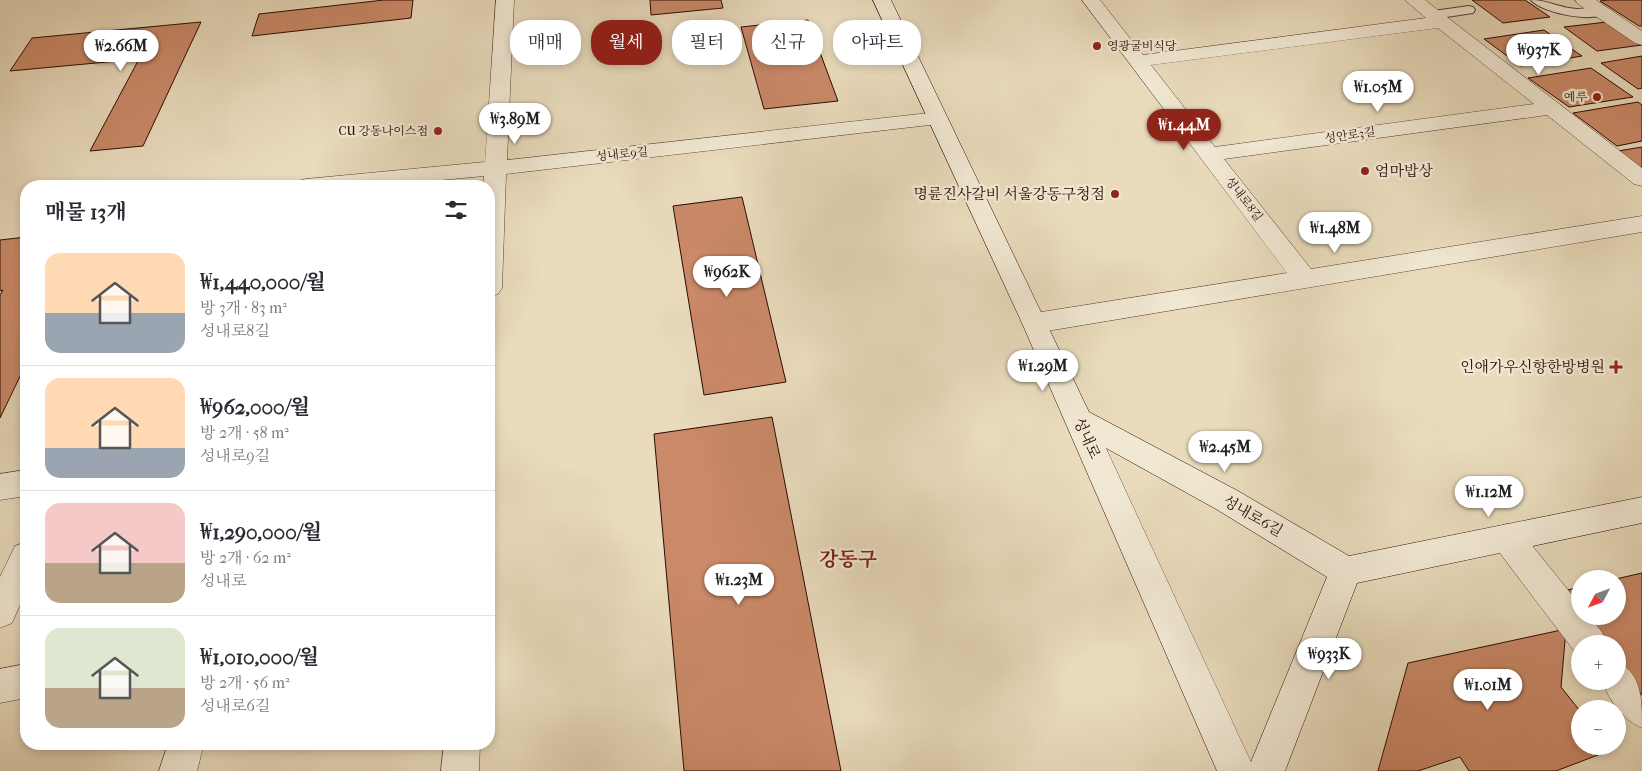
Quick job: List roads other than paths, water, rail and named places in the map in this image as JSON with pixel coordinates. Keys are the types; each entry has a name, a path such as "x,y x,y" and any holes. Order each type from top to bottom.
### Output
{"street":[{"path":"495,185 506,0"},
{"name":"성내로","path":"886,0 938,118 1035,323 1236,771"},
{"name":"성내로8길","path":"1091,0 1305,279"},
{"path":"1414,0 1441,12 1551,108 1642,179"},
{"path":"1584,0 1642,39"},
{"path":"1138,61 1441,12"},
{"name":"성안로3길","path":"1209,154 1551,108"},
{"name":"성내로9길","path":"369,180 496,168 938,118"},
{"path":"1035,323 1642,224"},
{"name":"성내로6길","path":"1079,420 1227,500 1346,571"},
{"path":"0,487 20,484"},
{"path":"1266,771 1346,571 1642,510"},
{"path":"1507,538 1583,635"},
{"path":"0,612 20,569"},
{"path":"0,686 20,682"},
{"path":"1626,689 1642,710"},
{"path":"178,771 184,750"},
{"path":"460,771 462,750"}],"lane":[{"path":"1537,0 1558,11 1572,14 1601,12"},
{"path":"1441,12 1470,10"}],"place":[{"name":"영광굴비식당","path":"1097,46"},
{"name":"예루","path":"1597,97"},
{"name":"CU 강동나이스점","path":"438,131"},
{"name":"엄마밥상","path":"1365,171"},
{"name":"명륜진사갈비 서울강동구청점","path":"1115,194"},
{"name":"인애가우신향한방병원","path":"1616,367"}],"district":[{"name":"강동구","path":"848,559"}]}
